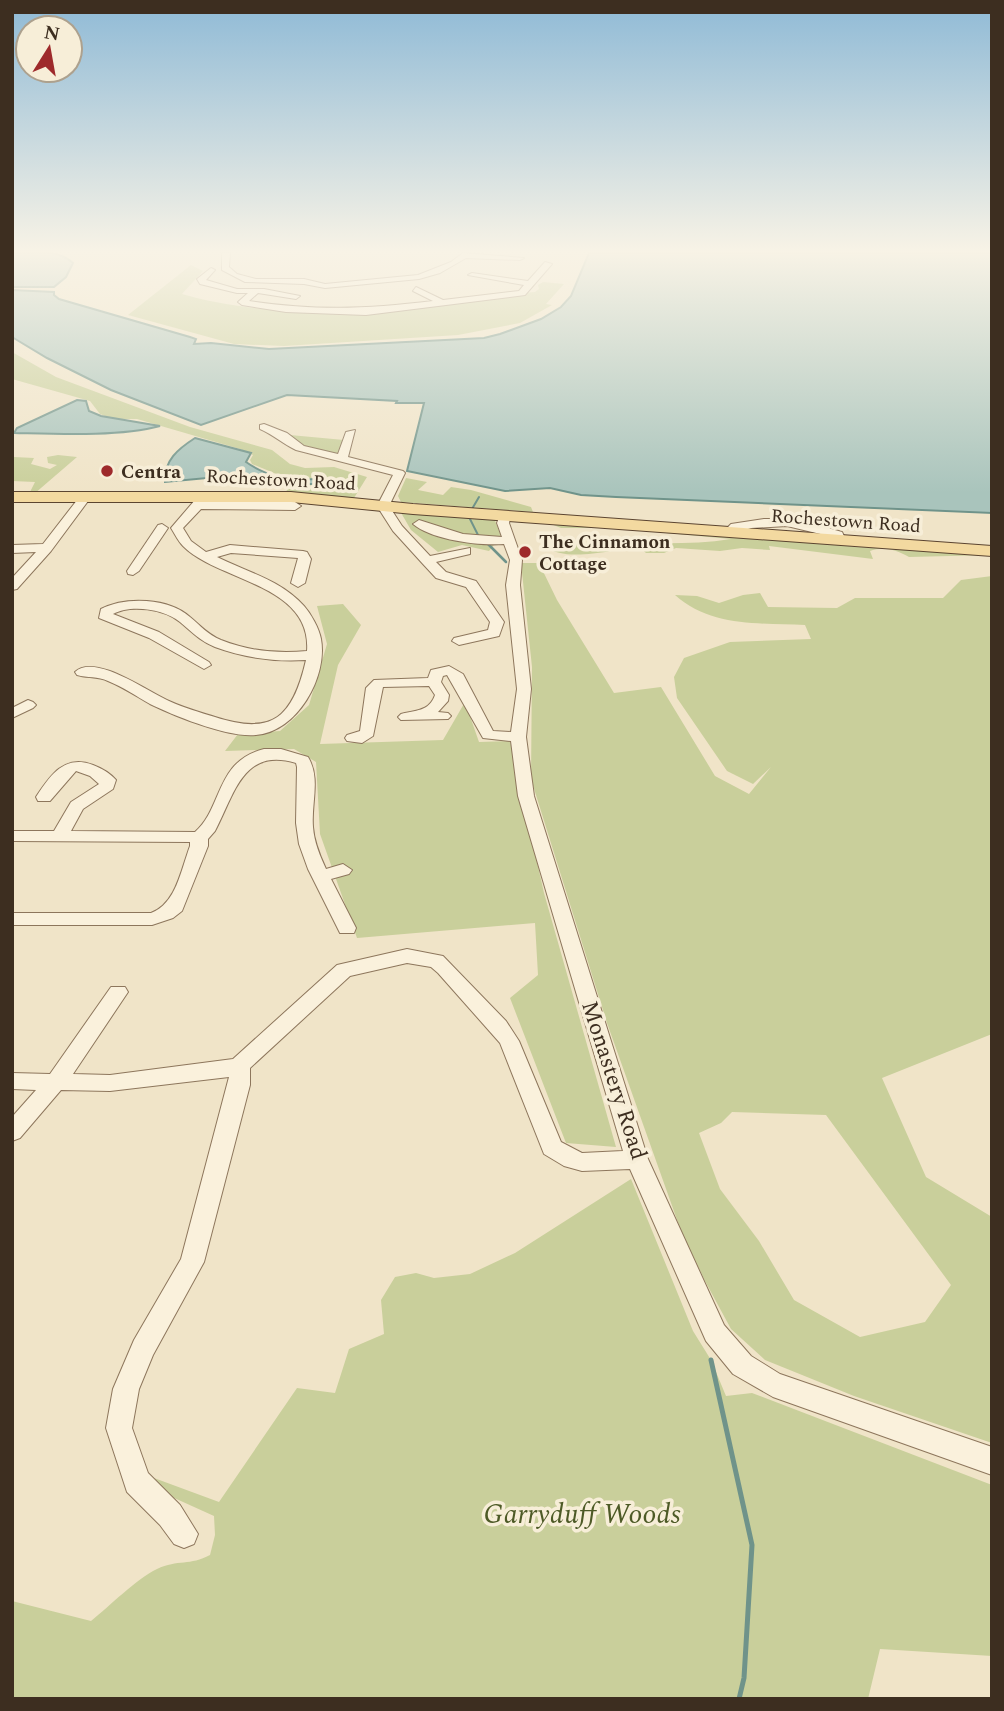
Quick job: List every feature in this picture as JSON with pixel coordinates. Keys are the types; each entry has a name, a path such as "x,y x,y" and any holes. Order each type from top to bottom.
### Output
{"main road":[{"name":"Rochestown Road","path":"12,497 202,500 290,497 992,551"}],"street":[{"path":"264,427 283,435 294,446 398,472 383,506 397,528 441,575 471,584 498,622 494,633 459,641"},
{"path":"342,459 351,432"},
{"path":"12,586 47,548 85,497"},
{"path":"82,673 108,675 163,705 244,731 265,731 278,725 299,703 313,654 313,634 298,607 284,592 210,558 180,536 177,528 181,519 202,500 295,506"},
{"name":"Monastery Road","path":"505,515 493,541 516,559 513,585 524,689 518,737 530,807 637,1159 715,1333 742,1366 773,1384 992,1461"},
{"path":"419,524 454,538 493,541"},
{"path":"133,571 162,528"},
{"path":"153,541 180,536"},
{"path":"12,549 47,548"},
{"path":"210,558 230,549 303,555 305,559 298,583"},
{"path":"427,561 466,551"},
{"path":"204,665 154,635 114,623 106,618 106,612 113,607 125,605 147,608 185,619 209,640 248,653 267,656 313,654"},
{"path":"425,716 441,701 442,695 434,682 436,673 441,671 456,674 488,735 518,737"},
{"path":"353,738 368,733 373,688 379,683 434,682"},
{"path":"12,714 28,705"},
{"path":"406,717 443,716"},
{"path":"12,836 198,836 206,831 236,772 247,760 263,754 292,756 306,765 305,835 347,928"},
{"path":"60,836 71,810 79,802 107,786 108,780 88,766 77,765 67,768 48,792 71,790"},
{"path":"12,919 152,919 166,915 176,907 199,846 198,836"},
{"path":"322,876 343,870"},
{"path":"12,1081 110,1083 227,1069 240,1065 332,978 344,971 407,956 422,957 436,961 445,968 481,1010 499,1026 509,1041 552,1149 566,1159 588,1163 637,1159"},
{"path":"12,1132 57,1082 118,992"},
{"path":"184,1534 170,1515 136,1482 119,1428 126,1390 143,1348 192,1262 239,1084 240,1065"}],"green space":[{"path":"193,333 469,333 284,346 234,344"},
{"path":"12,352 56,377 190,427 272,450 290,464 305,468 334,467 367,477 354,498 285,493 292,483 343,486 327,479 291,480 252,464 250,460 253,455 240,449 137,419 113,419 100,414 90,401 12,379"},
{"path":"290,435 344,440 337,454 303,446"},
{"path":"14,457 34,458 31,464 50,469 57,465 48,463 47,457 77,457 34,494 29,494 35,482 12,481"},
{"path":"406,478 427,482 418,490 443,495 451,487 471,490 531,507 533,512 401,502 398,496"},
{"path":"400,511 494,518 501,536 489,551 462,545 438,552 411,530"},
{"path":"546,522 992,555 909,557 880,549 870,551 873,559 769,546 770,550 676,548 664,553 646,553 637,545 577,555 546,547 731,539 612,528 561,528"},
{"path":"521,563 539,563 557,600 614,693 661,687 715,776 749,794 771,767 753,784 727,771 677,698 674,677 684,658 730,642 811,639 805,625 753,623 720,618 704,613 675,595 697,596 719,603 760,593 768,607 837,608 855,598 943,598 961,580 992,576 992,1034 882,1078 926,1177 992,1217 992,1443 854,1396 765,1360 731,1329 681,1231 607,1023 531,779 532,667","holes":["732,1112 826,1115 951,1285 925,1322 860,1337 794,1300 759,1241 720,1189 699,1133 721,1123"]},
{"path":"343,604 361,625 338,665 320,744 443,740 465,702 479,742 510,741 544,893 616,1147 566,1143 510,998 538,975 535,923 357,938 320,834 316,762 294,749 225,751 238,734 280,731 309,705 327,644 317,606"},
{"name":"Garryduff Woods","path":"631,1179 693,1331 711,1360 726,1396 752,1393 992,1485 992,1656 880,1649 868,1699 12,1699 12,1601 91,1621 149,1573 171,1564 210,1555 215,1535 214,1516 172,1497 154,1478 219,1502 297,1388 335,1393 349,1349 384,1334 381,1300 395,1277 416,1273 434,1278 470,1274 515,1253"}],"water":[{"path":"12,333 175,333 196,339 194,344 211,343 269,349 484,338 500,334 992,333 992,513 616,497 581,495 550,488 505,491 407,471 424,403 287,395 201,425 111,390 12,337"},
{"path":"77,400 86,401 89,411 101,416 160,426 107,433 14,433 17,428"},
{"path":"195,438 251,453 246,462 271,475 346,482 343,486 207,478 165,482 167,467 173,456"}],"waterway":[{"path":"472,509 479,497"},
{"path":"469,517 479,537"},
{"path":"485,541 506,562"},
{"path":"711,1360 752,1545 744,1678 739,1699"}],"place":[{"name":"Centra","path":"107,471"},
{"name":"The Cinnamon Cottage","path":"525,552"}]}
